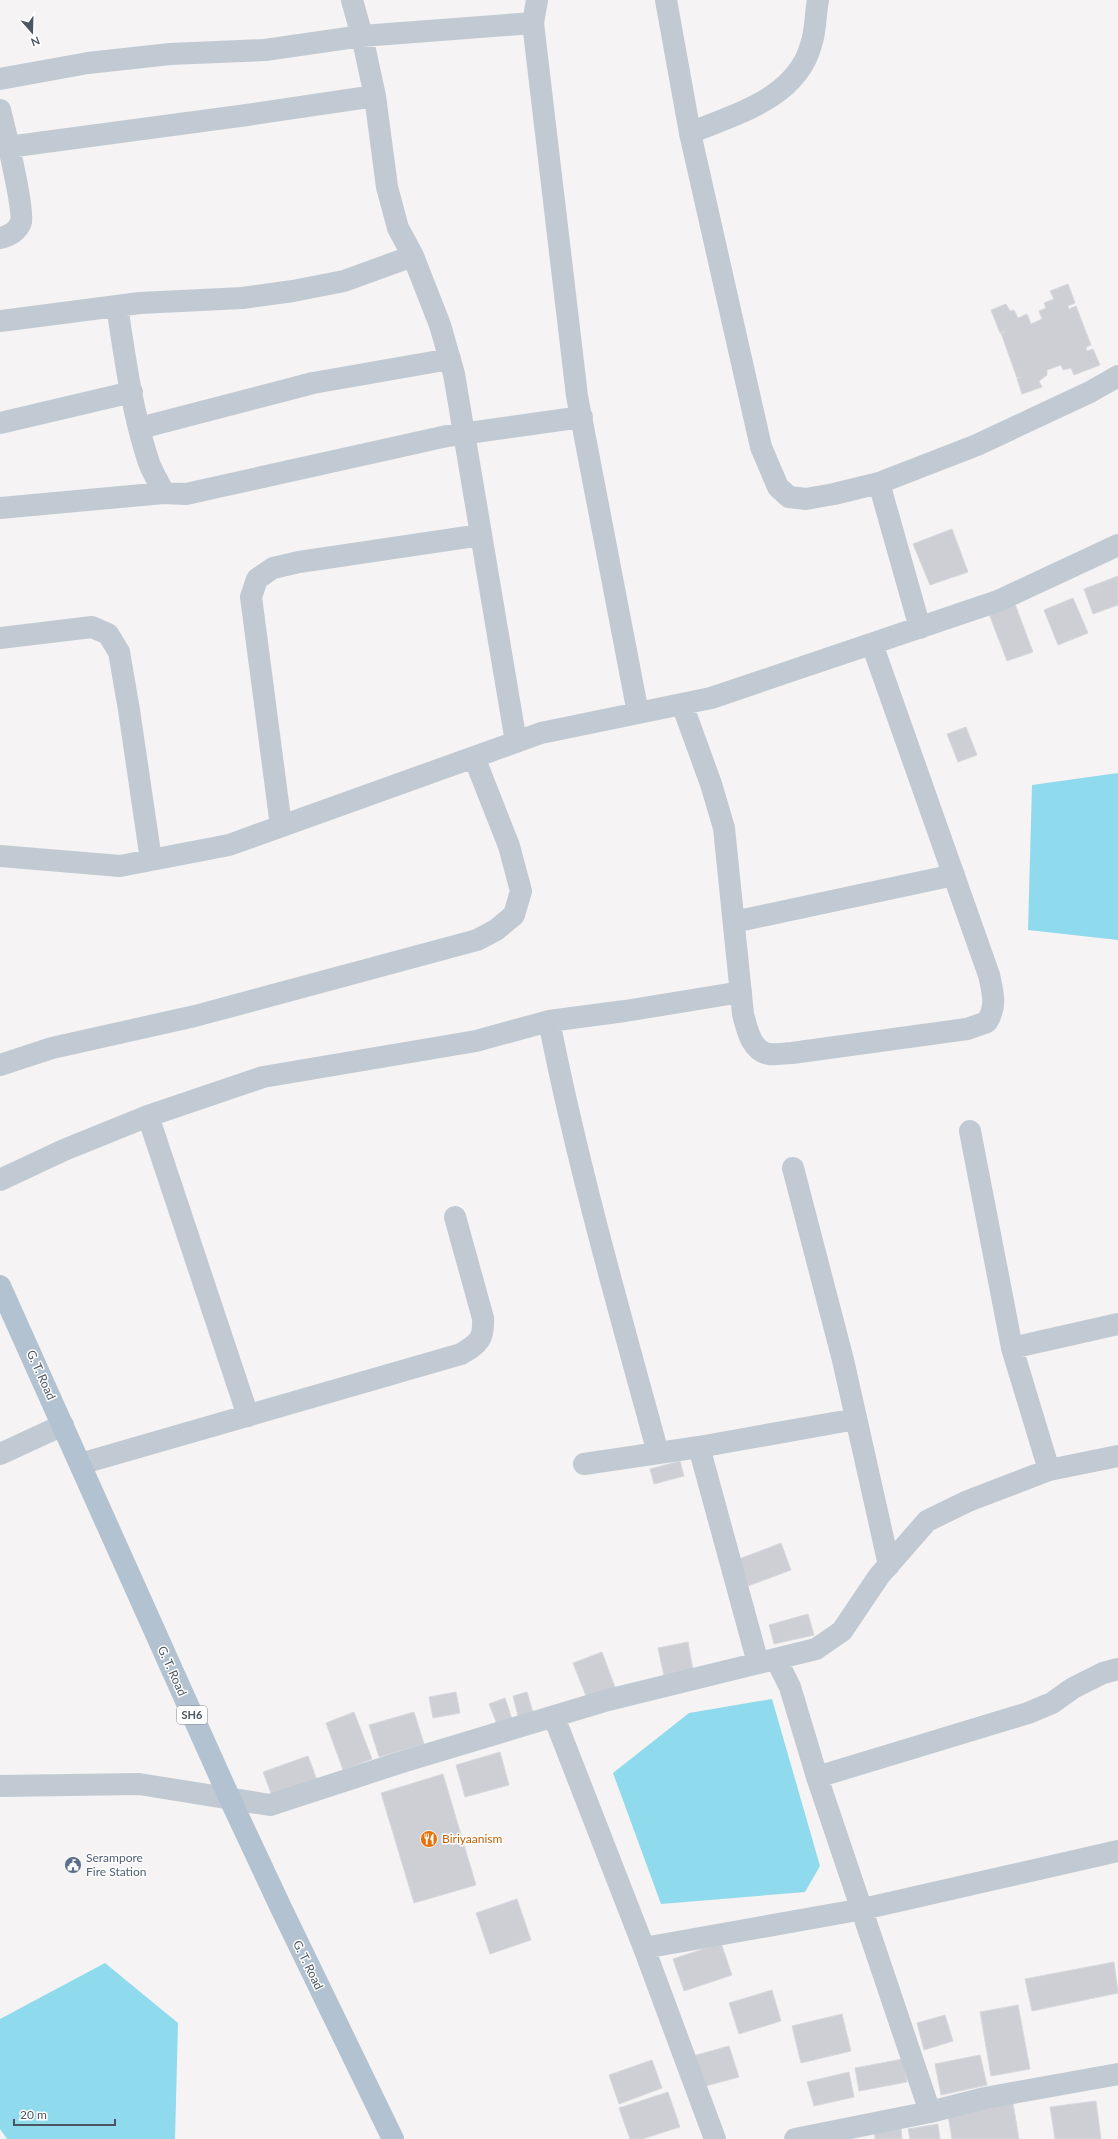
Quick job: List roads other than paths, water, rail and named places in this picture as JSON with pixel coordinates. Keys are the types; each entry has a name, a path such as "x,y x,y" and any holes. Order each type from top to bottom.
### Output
{"main road":[{"name":"G. T. Road","path":"2,1295 63,1425 230,1799 285,1917 393,2139"}],"street":[{"path":"352,0 362,36 375,96 388,187 398,228 412,256 440,324 450,358 516,742"},
{"path":"537,0 532,23 577,396 638,713"},
{"path":"666,0 690,133 761,446 778,487 789,497 806,499 880,483 977,445 1090,392 1118,376"},
{"path":"690,133 766,101 797,75 811,46 818,0"},
{"path":"0,78 88,63 170,54 265,50 362,36 532,23"},
{"path":"8,147 247,115 375,96"},
{"path":"0,238 17,230 22,220 1,114"},
{"path":"0,321 117,306 242,298 293,291 344,280 412,256"},
{"path":"117,306 140,428 150,464 164,493"},
{"path":"140,428 313,383 450,358"},
{"path":"0,423 132,392"},
{"path":"0,508 164,493 186,494 464,433 582,417"},
{"path":"880,483 920,628"},
{"path":"281,826 251,597 258,579 273,568 299,562 481,535"},
{"path":"0,856 120,866 229,845 541,733 711,698 920,628 998,601 1118,545"},
{"path":"0,638 92,627 108,634 119,652 151,860"},
{"path":"682,704 711,784 724,828 743,1014 750,1037 757,1048 769,1054 792,1053 967,1029 987,1022 994,1012 994,998 989,975 872,644"},
{"path":"0,1065 52,1048 195,1016 477,940 496,930 514,915 521,891 509,846 474,758"},
{"path":"734,922 954,876"},
{"path":"0,1180 64,1150 148,1116 263,1077 476,1040 549,1021 625,1011 741,992"},
{"path":"549,1021 563,1093 594,1220 658,1453"},
{"path":"148,1116 248,1416"},
{"path":"970,1132 1012,1348 1049,1470"},
{"path":"793,1168 856,1419 889,1565"},
{"path":"80,1464 461,1354 477,1344 484,1332 483,1318 455,1217"},
{"path":"1012,1348 1118,1324"},
{"path":"584,1464 699,1447 856,1419"},
{"path":"0,1454 63,1425"},
{"path":"699,1447 767,1661 790,1687 817,1777 863,1909 930,2112"},
{"path":"0,1786 139,1784 270,1805 402,1762 608,1700 816,1649 842,1631 879,1576 927,1521 968,1501 1049,1470 1118,1456"},
{"path":"817,1777 1028,1713 1052,1703 1079,1685 1103,1673 1118,1669"},
{"path":"554,1717 644,1948 715,2139"},
{"path":"644,1948 863,1909 1118,1851"},
{"path":"795,2139 930,2112 985,2098 1118,2074"}],"water":[{"path":"1118,773 1118,940 1028,930 1032,785"},
{"path":"772,1699 820,1866 805,1892 661,1904 613,1773 689,1713"},
{"path":"105,1963 178,2023 175,2139 7,2139 0,2129 0,2019"}],"place":[{"name":"Biriyaanism","path":"429,1839"},
{"name":"Serampore Fire Station","path":"73,1865"}]}
